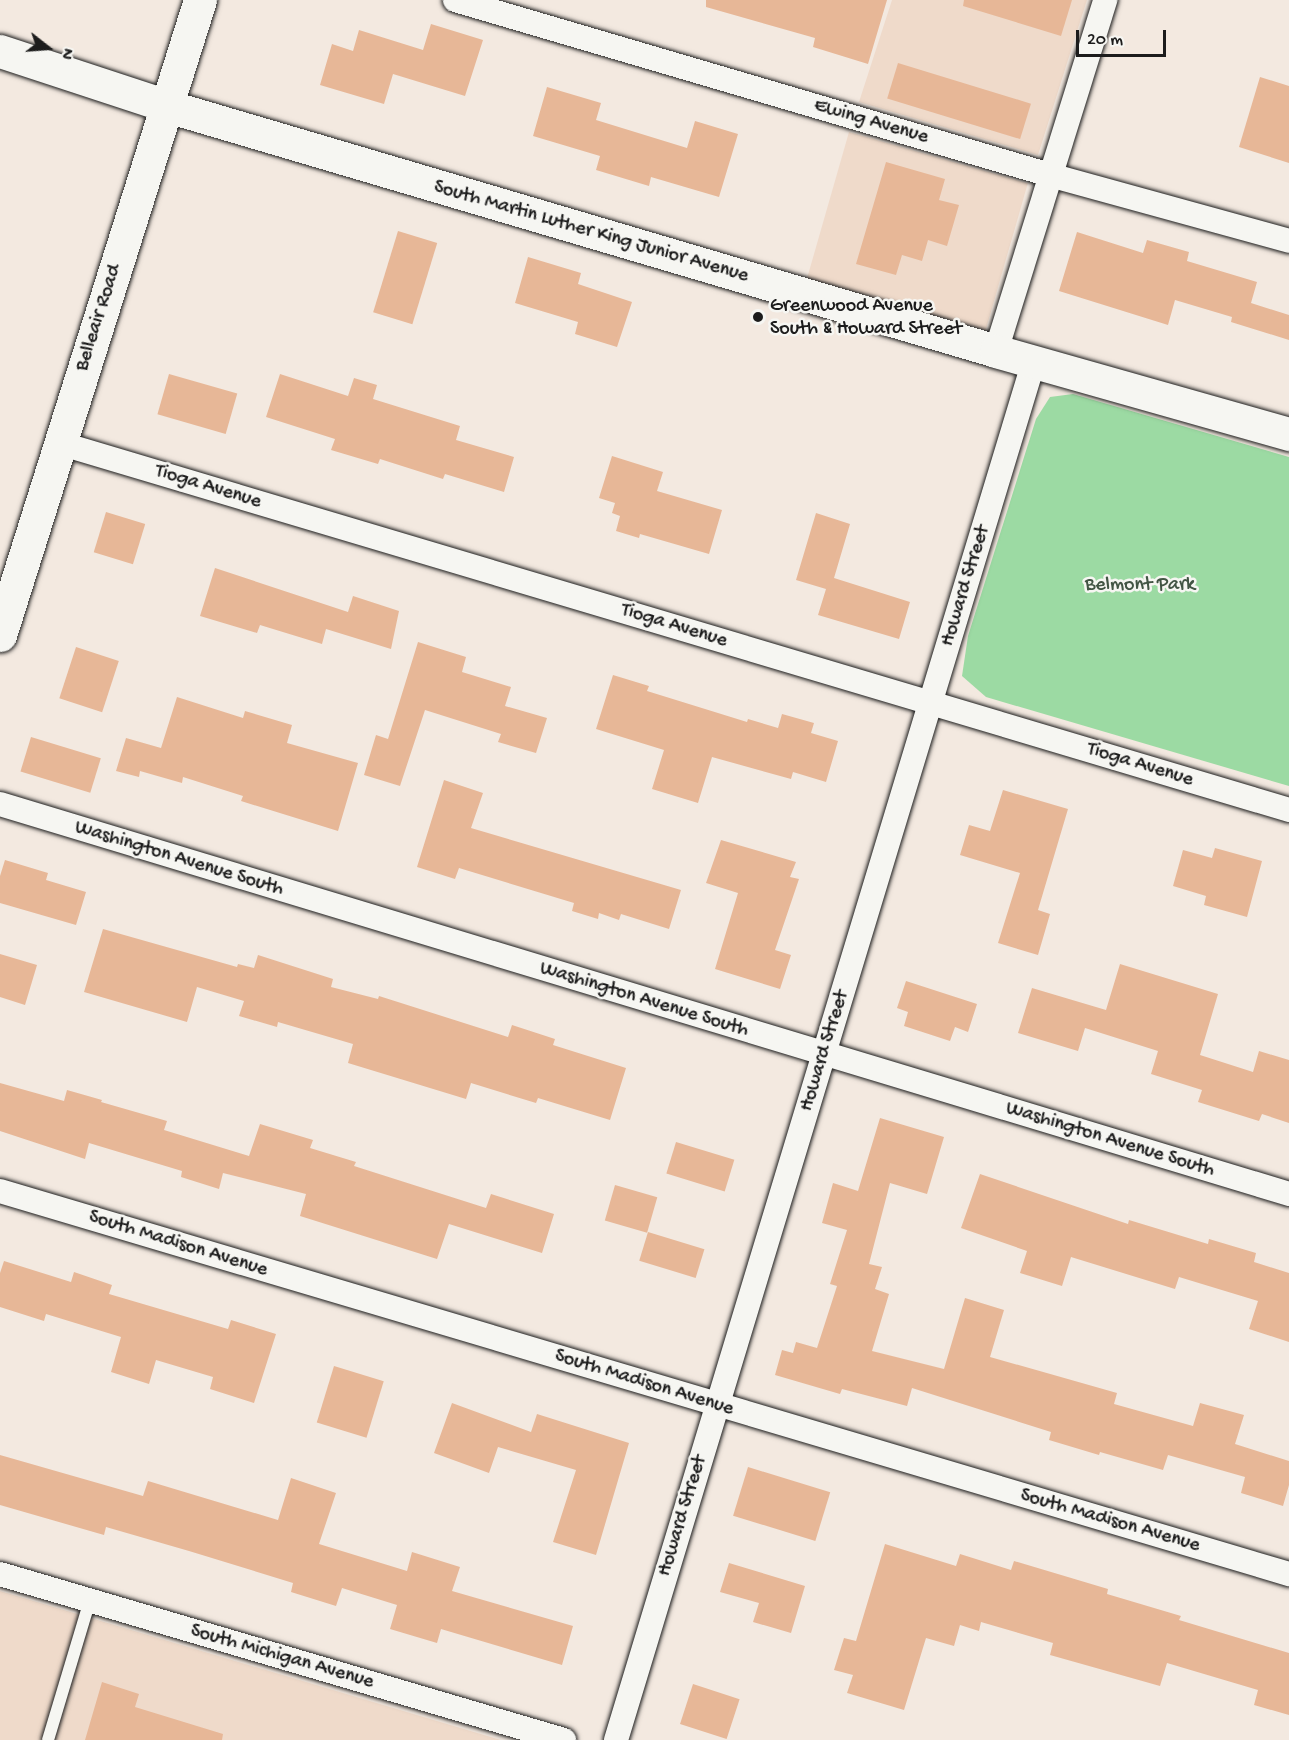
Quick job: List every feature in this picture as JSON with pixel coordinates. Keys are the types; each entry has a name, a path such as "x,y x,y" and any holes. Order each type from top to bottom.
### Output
{"street":[{"name":"Belleair Road","path":"0,635 200,0"},
{"name":"Ewing Avenue","path":"455,0 1050,174 1289,241"},
{"path":"996,351 1106,0"},
{"name":"South Martin Luther King Junior Avenue","path":"0,51 167,106 996,351 1289,434"},
{"name":"Howard Street","path":"616,1740 1034,362"},
{"name":"Tioga Avenue","path":"59,443 1289,810"},
{"name":"Washington Avenue South","path":"0,804 1289,1194"},
{"name":"South Madison Avenue","path":"0,1191 1289,1574"},
{"name":"South Michigan Avenue","path":"0,1574 564,1740"}],"lane":[{"path":"48,1740 90,1600"}],"shaded area":[{"path":"892,0 1087,0 1038,155 859,102"},
{"path":"849,132 1028,183 986,330 807,279"},
{"path":"0,1591 501,1740 0,1740"}],"green space":[{"name":"Belmont Park","path":"1073,394 1289,457 1289,786 986,697 962,676 968,636 1036,419 1050,397"}],"building":[{"path":"706,0 887,0 868,64 813,47 815,38 706,7"},
{"path":"964,0 1072,0 1061,36 963,6"},
{"path":"431,24 483,40 465,96 393,74 384,104 320,85 332,44 353,51 359,30 423,50"},
{"path":"898,63 1031,104 1020,139 887,98"},
{"path":"1260,77 1289,86 1289,163 1239,147"},
{"path":"547,87 601,103 596,120 687,148 695,121 738,134 719,197 651,177 649,186 596,170 600,156 533,136"},
{"path":"886,162 945,179 939,200 959,205 947,246 928,240 922,261 902,255 896,275 856,264"},
{"path":"398,231 437,243 412,324 373,312"},
{"path":"1077,232 1143,253 1147,240 1189,252 1187,261 1257,282 1251,303 1289,315 1289,340 1231,322 1232,317 1175,300 1168,325 1059,291"},
{"path":"528,257 581,273 578,284 632,302 617,347 575,334 578,322 515,303"},
{"path":"169,374 237,394 226,434 157,414"},
{"path":"280,374 348,396 354,378 377,385 373,399 460,426 456,440 514,457 504,492 445,474 443,479 380,459 378,464 331,450 335,439 266,417"},
{"path":"612,456 663,472 657,491 722,510 709,554 640,534 639,538 616,531 620,516 612,513 615,503 599,498"},
{"path":"106,512 145,524 133,564 94,552"},
{"path":"816,513 850,524 834,578 910,602 899,639 818,615 826,589 796,580"},
{"path":"215,568 348,612 353,596 399,611 391,649 326,629 322,644 260,625 257,633 200,616"},
{"path":"418,642 466,657 462,672 511,687 505,706 547,718 536,753 498,742 501,734 425,710 400,786 364,775 376,735 388,739"},
{"path":"76,647 119,661 102,712 59,698"},
{"path":"613,675 649,686 647,691 747,722 748,719 778,728 782,714 814,723 811,733 838,741 826,782 793,772 791,779 712,757 698,803 652,789 664,750 596,729"},
{"path":"177,697 243,718 245,711 292,725 287,743 358,763 338,831 241,801 243,796 183,777 182,783 140,771 139,777 116,771 126,738 161,748"},
{"path":"31,737 101,758 90,793 20,771"},
{"path":"444,780 483,793 471,828 681,890 669,929 621,914 619,920 599,913 598,919 572,911 574,903 459,868 455,879 417,867"},
{"path":"1003,790 1068,809 1038,910 1050,914 1038,955 998,943 1020,873 960,855 969,825 990,831"},
{"path":"721,840 796,862 790,877 799,879 775,950 791,955 780,989 715,969 738,893 706,883"},
{"path":"1215,848 1262,861 1247,917 1204,905 1206,896 1173,886 1183,850 1212,858"},
{"path":"5,860 48,873 46,880 86,892 76,925 0,903 0,876"},
{"path":"103,929 237,967 238,964 254,968 258,955 333,979 331,987 378,999 379,996 508,1037 512,1025 555,1039 553,1045 626,1068 610,1120 538,1098 536,1103 471,1083 466,1099 348,1063 353,1044 278,1022 277,1027 239,1016 244,1001 197,987 187,1022 84,992"},
{"path":"0,954 37,965 25,1005 0,997"},
{"path":"1120,964 1218,994 1200,1055 1253,1072 1259,1051 1289,1060 1289,1123 1262,1114 1259,1121 1198,1102 1202,1090 1151,1074 1158,1051 1085,1028 1078,1051 1018,1033 1032,988 1106,1010"},
{"path":"906,981 977,1004 968,1032 955,1027 950,1041 904,1026 908,1012 897,1008"},
{"path":"0,1083 64,1101 67,1090 102,1100 101,1102 167,1121 164,1130 249,1156 260,1124 313,1140 310,1148 356,1162 354,1166 486,1208 491,1194 554,1214 542,1253 449,1224 437,1259 300,1216 306,1194 223,1173 219,1189 181,1177 182,1171 89,1143 85,1159 0,1131"},
{"path":"880,1118 944,1137 927,1194 890,1183 869,1264 882,1267 875,1289 889,1294 872,1351 944,1369 965,1298 1004,1310 990,1357 1117,1393 1114,1404 1193,1426 1200,1403 1244,1415 1235,1444 1289,1461 1289,1485 1283,1506 1241,1493 1245,1477 1168,1455 1163,1470 1100,1452 1099,1455 1049,1440 1051,1432 912,1388 907,1406 842,1389 840,1394 775,1375 782,1350 793,1353 796,1342 817,1348 837,1286 830,1284 847,1230 822,1223 833,1183 858,1191"},
{"path":"676,1142 734,1160 725,1191 666,1174"},
{"path":"980,1174 1128,1224 1129,1220 1208,1244 1209,1239 1256,1253 1254,1262 1289,1273 1289,1342 1249,1329 1258,1301 1179,1277 1175,1289 1071,1257 1062,1286 1020,1273 1027,1251 961,1228"},
{"path":"615,1185 657,1197 647,1233 605,1221"},
{"path":"648,1232 704,1249 696,1278 639,1261"},
{"path":"4,1261 71,1282 74,1272 112,1285 109,1294 228,1329 231,1320 276,1334 254,1403 210,1389 213,1377 156,1360 149,1384 111,1372 121,1337 46,1314 44,1321 0,1307 0,1273"},
{"path":"334,1366 384,1381 366,1438 317,1422"},
{"path":"452,1403 531,1432 537,1414 629,1443 596,1555 553,1542 576,1470 498,1447 489,1473 434,1453"},
{"path":"0,1455 143,1496 148,1481 278,1520 291,1478 336,1493 319,1544 407,1571 412,1552 460,1567 452,1591 573,1626 562,1665 441,1629 437,1643 390,1629 397,1605 342,1588 336,1606 291,1592 293,1583 189,1551 106,1527 104,1535 0,1505"},
{"path":"748,1467 830,1492 815,1541 733,1516"},
{"path":"885,1544 956,1566 960,1554 1011,1570 1014,1561 1108,1589 1107,1594 1181,1616 1179,1620 1289,1653 1289,1715 1254,1705 1258,1690 1167,1663 1160,1686 1050,1655 1053,1643 981,1622 979,1631 960,1625 954,1646 926,1638 904,1710 847,1693 853,1675 834,1670 844,1638 856,1641"},
{"path":"729,1563 805,1586 791,1633 753,1622 759,1603 720,1592"},
{"path":"102,1682 139,1694 135,1707 223,1734 222,1740 85,1740"},
{"path":"693,1684 740,1699 727,1739 680,1724"}],"place":[{"name":"Greenwood Avenue South & Howard Street","path":"758,317"}]}
